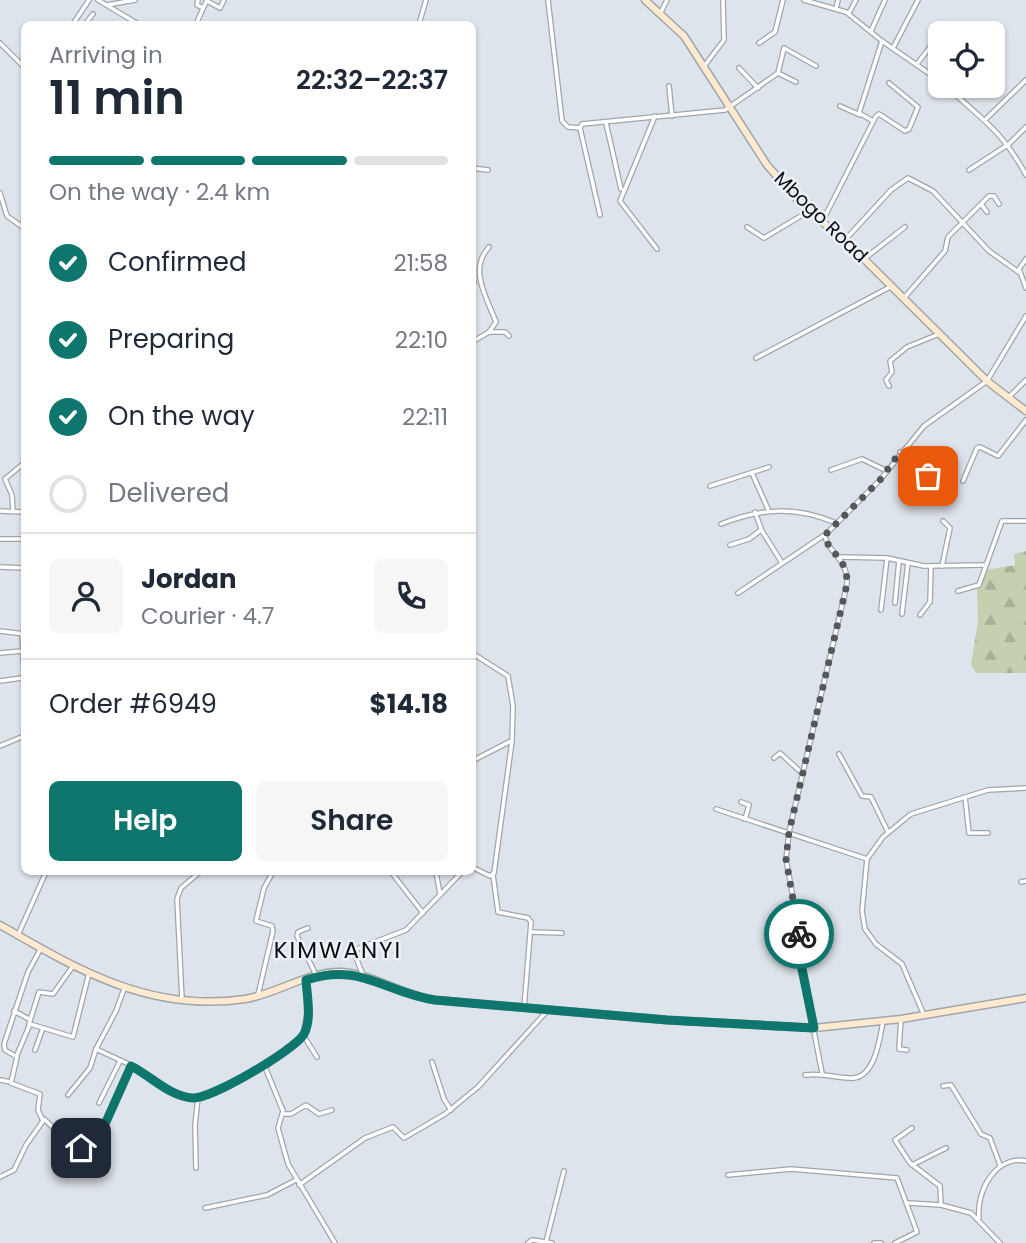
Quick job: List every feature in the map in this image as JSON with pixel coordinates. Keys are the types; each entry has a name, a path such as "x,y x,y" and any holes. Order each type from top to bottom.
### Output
{"street":[{"path":"75,21 89,0"},
{"path":"98,0 133,21"},
{"path":"105,5 135,0"},
{"path":"198,0 197,5 209,3 226,11"},
{"path":"205,3 220,8 224,0"},
{"path":"420,21 426,0"},
{"path":"548,0 562,121 568,127 580,128"},
{"name":"Mbogo Road","path":"646,0 684,36 767,165 798,201 864,258 987,381 1026,411"},
{"path":"660,14 667,0"},
{"path":"705,65 724,40 723,0"},
{"path":"759,43 775,32 783,0"},
{"path":"804,0 849,13 882,41 928,72"},
{"path":"836,8 838,0"},
{"path":"849,13 856,0"},
{"path":"871,31 885,0"},
{"path":"893,48 918,0"},
{"path":"197,21 205,3"},
{"path":"87,21 93,14"},
{"path":"860,115 882,41"},
{"path":"0,43 21,64"},
{"path":"580,128 584,123 672,116 732,107 778,73 784,48 816,66"},
{"path":"917,64 928,49"},
{"path":"740,68 758,88"},
{"path":"778,73 796,82"},
{"path":"986,119 1026,80"},
{"path":"823,220 879,114 907,131 919,110 889,83"},
{"path":"669,86 672,116"},
{"path":"961,98 986,119 1009,144 1026,175"},
{"path":"839,106 873,121"},
{"path":"655,116 620,201 657,249"},
{"path":"606,123 621,189"},
{"path":"969,170 1009,144 1026,127"},
{"path":"580,128 600,215"},
{"path":"476,168 488,170"},
{"path":"845,240 905,178 933,191 989,251 1020,273 1026,288"},
{"path":"0,193 7,216 21,226"},
{"path":"904,298 944,251 948,237 981,204 993,195 999,204"},
{"path":"981,204 987,212"},
{"path":"747,227 764,238 811,210"},
{"path":"864,258 905,227"},
{"path":"476,340 489,332 496,322 486,303 479,268 480,257 489,247"},
{"path":"1020,273 1026,259"},
{"path":"756,358 892,286"},
{"path":"738,593 825,535 887,471 900,452 930,420 987,381 1026,316"},
{"path":"489,332 505,332 509,336"},
{"path":"889,386 886,380 892,373 890,361 907,347 940,334"},
{"path":"1008,398 1026,380"},
{"path":"963,481 976,448 980,446 998,456 1026,420"},
{"path":"900,452 918,471 940,478"},
{"path":"831,470 862,459 887,471"},
{"path":"13,511 12,495 5,479 21,466"},
{"path":"710,486 769,467"},
{"path":"752,473 768,509"},
{"path":"721,524 768,509 804,512 836,523"},
{"path":"0,511 21,512"},
{"path":"755,512 761,530 782,563"},
{"path":"942,566 950,528 943,521"},
{"path":"958,591 979,586 1002,521 1026,521"},
{"path":"730,545 749,539 761,530"},
{"path":"822,1073 786,859 789,832 844,606 848,577 840,556 827,544 825,535"},
{"path":"0,539 21,539"},
{"path":"840,556 887,558 931,566 985,565"},
{"path":"881,610 887,558"},
{"path":"895,603 900,561"},
{"path":"902,614 908,563"},
{"path":"920,615 930,602 931,566"},
{"path":"0,567 21,568"},
{"path":"0,631 21,634"},
{"path":"0,653 21,651"},
{"path":"476,656 508,676 513,706 512,741 493,875 498,912 528,918 531,922 524,1008"},
{"path":"0,681 21,678"},
{"path":"0,746 21,737"},
{"path":"476,758 512,741"},
{"path":"774,758 780,753 803,774"},
{"path":"839,754 862,796 871,796 888,832"},
{"path":"924,1015 902,964 876,944 862,922 867,859 888,832 911,814 988,790 1026,788"},
{"path":"965,797 969,833 988,833"},
{"path":"741,802 749,805 745,819"},
{"path":"716,809 867,859"},
{"path":"476,869 493,875"},
{"path":"18,935 45,875"},
{"path":"182,999 177,899 181,888 196,875"},
{"path":"257,997 273,928 256,921 264,888 271,875"},
{"path":"393,875 423,913"},
{"path":"437,875 440,894"},
{"path":"364,978 355,956 357,949 398,935 459,875"},
{"path":"0,925 124,989 151,996 182,999 236,1000 257,997 306,980 341,972 417,997 548,1010 814,1028 901,1019 1026,998"},
{"path":"309,928 298,932 297,936 317,977"},
{"path":"531,932 562,933"},
{"path":"17,1056 5,1050 4,1044 28,972 42,946"},
{"path":"11,1082 39,992 53,994 74,965"},
{"path":"15,1011 30,1023 73,1037 89,973"},
{"path":"96,1049 131,1066 177,1094 198,1098 265,1066 290,1049 303,1034 307,1021 306,980"},
{"path":"68,1095 90,1068 124,989"},
{"path":"205,1208 267,1195 297,1182 372,1134 393,1127 404,1138 451,1110 478,1087 548,1010"},
{"path":"901,1019 899,1049 907,1050"},
{"path":"805,1075 822,1073 852,1078 867,1068 876,1053 883,1021"},
{"path":"35,1050 43,1028"},
{"path":"303,1034 317,1057"},
{"path":"100,1103 120,1061"},
{"path":"432,1062 443,1099 451,1110"},
{"path":"0,1080 40,1094 38,1110 44,1119 64,1138 92,1152 131,1066"},
{"path":"265,1066 283,1114 278,1130 297,1182 335,1243"},
{"path":"943,1086 951,1085 981,1134 990,1138 1000,1166"},
{"path":"196,1168 195,1125 198,1098"},
{"path":"283,1114 291,1114 306,1105 319,1114 332,1110"},
{"path":"0,1177 13,1171 44,1119"},
{"path":"912,1128 894,1139 912,1165 942,1187 941,1205"},
{"path":"912,1165 946,1148"},
{"path":"979,1220 979,1207 986,1185 1000,1166 1018,1160 1026,1161"},
{"path":"728,1175 784,1169 897,1178 917,1233 895,1243"},
{"path":"546,1242 564,1171"},
{"path":"908,1203 941,1205 971,1213 1000,1243"},
{"path":"528,1243 532,1240 552,1243"},
{"path":"874,1243 881,1243"}],"green space":[{"path":"1026,551 1026,673 976,673 971,665 978,621 977,589 981,587 986,570 1015,565 1014,554"}],"way so far":[{"path":"799,934 786,859 789,832 838,632 848,577 840,556 827,544 825,535 880,480 900,452 918,471 928,476"}],"district":[{"name":"KIMWANYI","path":"338,950"}],"route":[{"path":"81,1148 93,1151 131,1066 177,1094 198,1098 265,1066 285,1053 306,1029 306,980 341,972 409,995 435,1000 667,1020 814,1028 800,959 799,934"}]}
